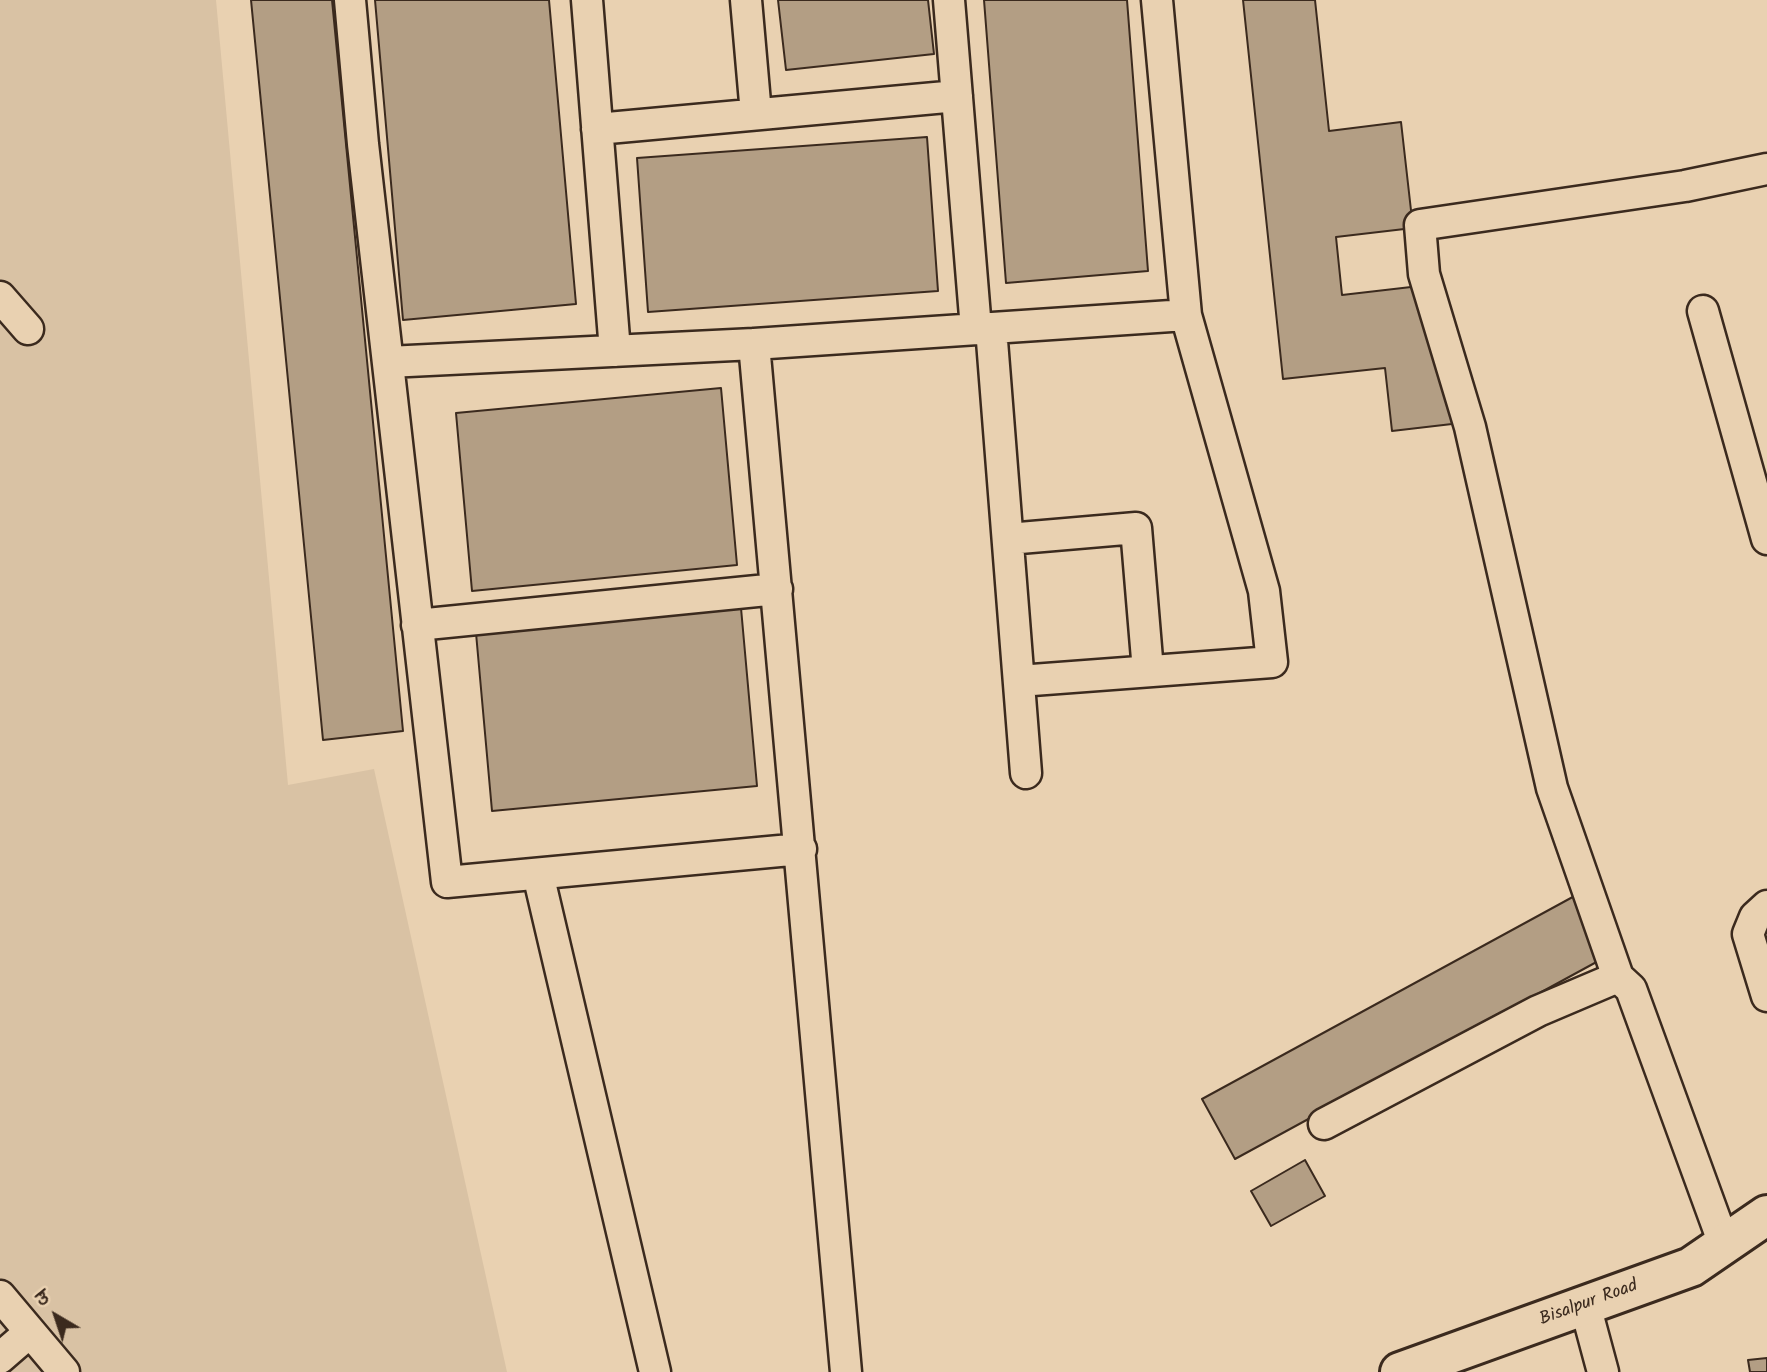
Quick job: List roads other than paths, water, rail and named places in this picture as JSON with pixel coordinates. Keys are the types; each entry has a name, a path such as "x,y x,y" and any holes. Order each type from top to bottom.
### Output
{"main road":[{"name":"Bisalpur Road","path":"1399,1372 1691,1267 1767,1215"}],"street":[{"path":"350,0 447,882 801,849"},
{"path":"587,0 615,351"},
{"path":"746,0 756,114"},
{"path":"949,0 957,96 1008,539 1026,773"},
{"path":"1019,681 1272,662 1264,591 1186,315 1157,0"},
{"path":"597,128 957,96"},
{"path":"1724,1244 1631,989 1618,977 1552,788 1470,427 1424,274 1420,225 1685,186 1767,169"},
{"path":"0,297 28,329"},
{"path":"1703,311 1767,539"},
{"path":"388,362 754,344 1186,315"},
{"path":"754,344 846,1372"},
{"path":"1008,539 1136,528 1148,670"},
{"path":"417,625 777,589"},
{"path":"538,874 655,1372"},
{"path":"1767,906 1755,917 1748,934 1767,996"},
{"path":"1324,1124 1538,1011 1618,977"},
{"path":"0,1296 64,1372"},
{"path":"1585,1306 1603,1372"},
{"path":"0,1357 30,1332"}]}
